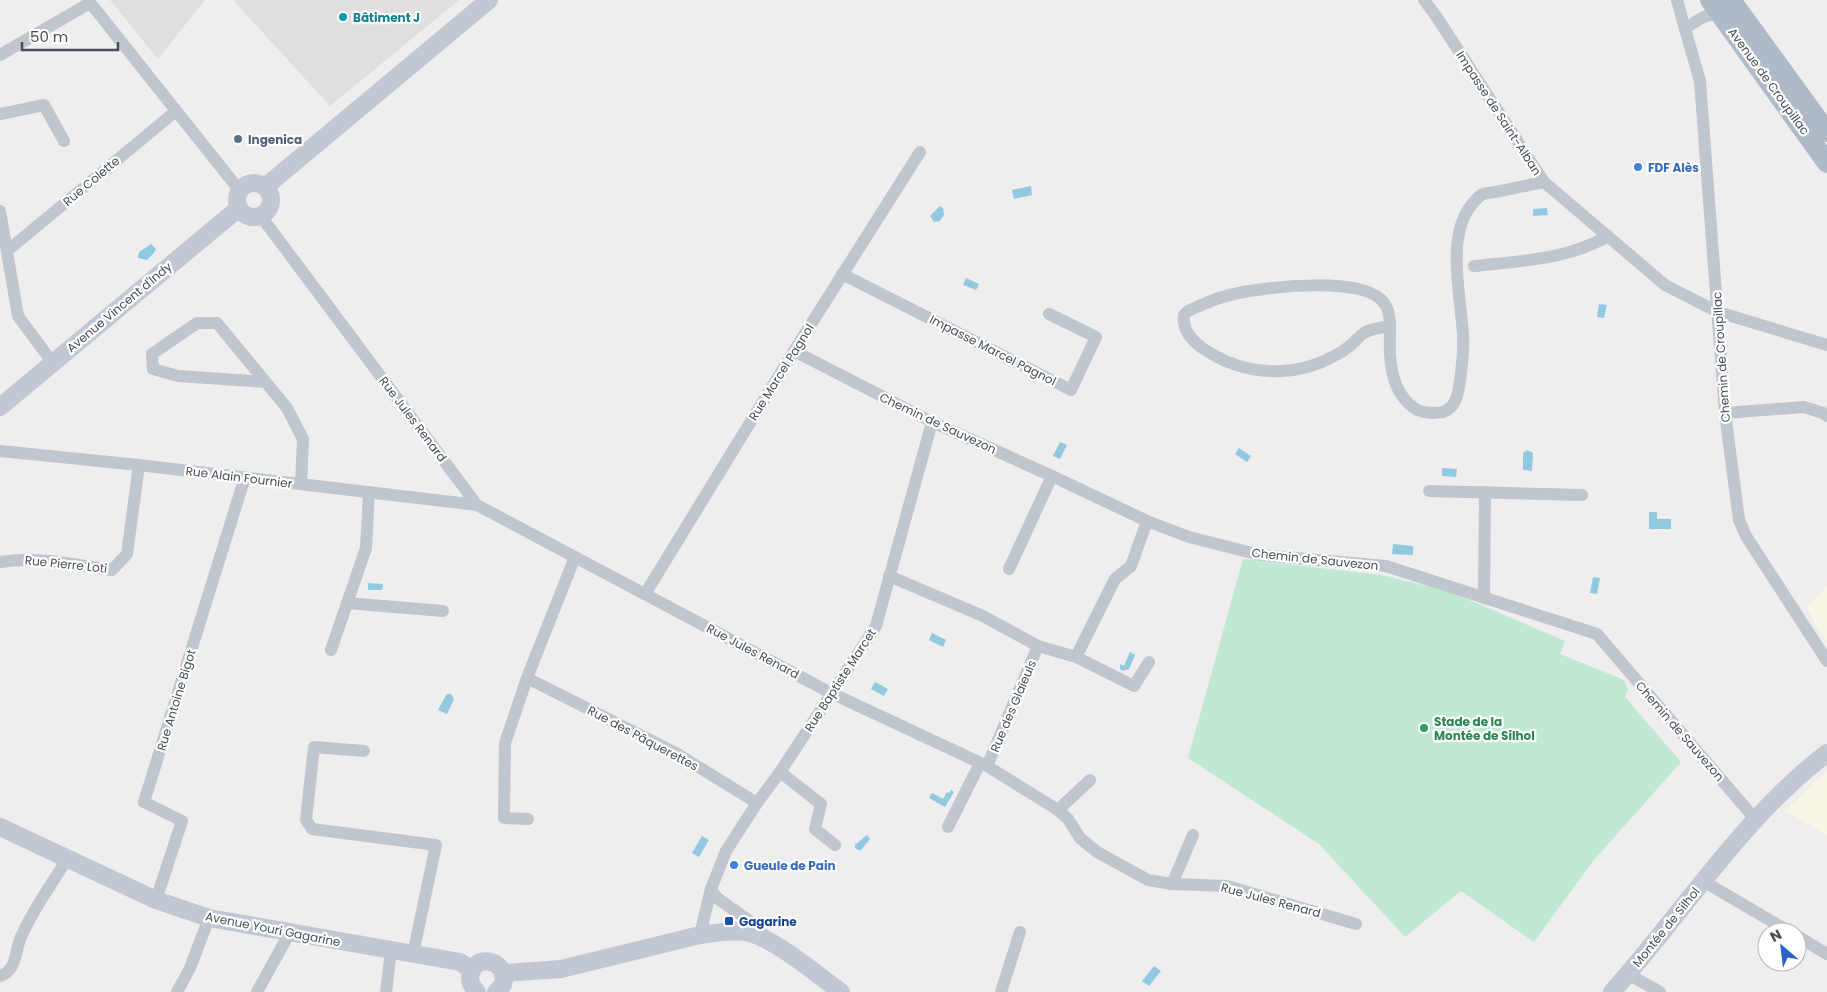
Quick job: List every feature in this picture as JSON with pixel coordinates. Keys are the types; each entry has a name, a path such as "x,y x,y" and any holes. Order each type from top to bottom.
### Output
{"main road":[{"name":"Avenue de Croupillac","path":"1721,4 1827,132"},
{"name":"Avenue de Croupillac","path":"1721,4 1827,163"}],"street":[{"path":"265,187 489,0"},
{"name":"Impasse de Saint-Alban","path":"1424,0 1544,182 1665,285 1718,312 1827,344"},
{"name":"Chemin de Croupillac","path":"1677,0 1700,81 1725,413 1739,520 1746,536 1827,661"},
{"path":"0,55 89,1 240,191"},
{"path":"1685,29 1699,19 1711,14 1721,4"},
{"path":"0,114 44,106 64,141"},
{"name":"Rue Colette","path":"7,251 176,111"},
{"name":"Rue Marcel Pagnol","path":"645,594 794,351 920,152"},
{"path":"1390,326 1363,333 1351,345 1317,364 1298,370 1273,372 1248,369 1214,356 1199,345 1187,332 1183,323 1184,315 1188,311 1220,298 1270,287 1302,285 1346,287 1365,291 1379,298 1388,311 1390,326 1389,354 1392,374 1398,390 1408,404 1417,410 1431,413 1444,411 1453,406 1458,395 1463,359 1457,254 1458,232 1464,217 1468,209 1481,195 1544,182"},
{"path":"259,183 265,187 271,199 270,206 266,212 260,216 245,214 239,208 237,196 244,185 259,183"},
{"name":"Avenue Vincent d'Indy","path":"0,407 239,208"},
{"path":"0,211 18,316 52,362"},
{"name":"Rue Jules Renard","path":"260,216 477,505 831,693 984,764 1058,810 1068,820 1080,838 1097,852 1148,880 1172,884 1227,886 1356,924"},
{"path":"1474,266 1545,258 1589,247 1608,236"},
{"name":"Impasse Marcel Pagnol","path":"842,274 1070,390 1096,337 1049,314"},
{"path":"266,382 178,376 153,369 152,354 197,323 217,323 288,408 303,439 301,484"},
{"name":"Chemin de Sauvezon","path":"794,351 932,422 1148,521 1189,536 1260,555 1386,566 1597,634 1755,819"},
{"path":"1725,413 1804,407 1827,416"},
{"name":"Rue Baptiste Marcet","path":"700,935 711,889 726,851 876,626 932,422"},
{"name":"Rue Alain Fournier","path":"0,451 139,465 477,505"},
{"name":"Rue Pierre Loti","path":"0,562 25,560 112,570 127,554 139,465"},
{"path":"1009,569 1052,476"},
{"name":"Rue Antoine Bigot","path":"156,900 182,821 144,802 245,478"},
{"path":"1429,491 1582,495"},
{"path":"331,650 366,548 369,492"},
{"path":"1484,598 1485,492"},
{"path":"1076,657 1115,579 1131,566 1148,521"},
{"path":"528,819 504,818 506,743 527,678 575,557"},
{"path":"889,576 984,616 1038,646 1076,657 1134,686 1149,662"},
{"path":"347,604 443,611"},
{"name":"Rue des Glaïeuls","path":"948,827 984,764 1038,646"},
{"name":"Rue des Pâquerettes","path":"527,678 676,753 757,803"},
{"path":"364,751 314,747 306,820 312,829 436,845 413,954"},
{"name":"Montée de Silhol","path":"1612,992 1755,819 1804,771 1827,753"},
{"path":"780,772 821,804 815,829 835,845"},
{"path":"1058,810 1090,780"},
{"name":"Avenue Youri Gagarine","path":"0,827 156,900 209,918 289,934 460,962 472,970"},
{"path":"1172,884 1193,835"},
{"path":"0,976 5,975 12,967 20,938 67,859"},
{"name":"Montée de Silhol","path":"1704,881 1773,922"},
{"path":"711,889 718,898 748,920 772,943 833,990"},
{"path":"177,992 190,968 209,918"},
{"path":"503,973 561,969 700,935 720,932 749,933 772,943"},
{"path":"1001,992 1020,932"},
{"path":"257,992 289,934"},
{"path":"1807,942 1827,954"},
{"path":"386,992 391,951"},
{"path":"477,992 470,983 472,970 480,962 489,961 497,964 503,973 502,985 496,992"},
{"name":"Montée de Silhol","path":"1628,974 1660,992"}],"shaded area":[{"path":"110,0 205,0 158,59"},
{"path":"233,0 459,0 330,106"},
{"path":"1827,586 1827,643 1806,607"},
{"path":"1827,772 1827,835 1785,811"}],"green space":[{"name":"Stade de la Montée de Silhol","path":"1243,559 1381,575 1448,591 1565,641 1560,654 1624,680 1628,690 1625,697 1681,762 1593,861 1534,942 1461,891 1405,937 1319,844 1188,758"}],"water":[{"path":"1031,186 1032,195 1014,199 1012,190"},
{"path":"940,206 943,208 944,215 940,221 934,222 930,216"},
{"path":"1547,208 1548,215 1533,216 1533,209"},
{"path":"151,244 156,249 154,253 147,260 138,258 139,252"},
{"path":"966,278 979,284 976,290 963,285"},
{"path":"1599,304 1607,305 1604,318 1597,317"},
{"path":"1060,442 1067,445 1060,459 1053,456"},
{"path":"1239,448 1251,456 1247,462 1235,454"},
{"path":"1527,450 1533,453 1532,471 1523,470 1523,453"},
{"path":"1442,468 1457,469 1456,477 1442,476"},
{"path":"1649,512 1657,512 1657,519 1671,519 1671,529 1649,529"},
{"path":"1393,544 1413,546 1413,555 1392,554"},
{"path":"1593,577 1600,578 1597,594 1590,593"},
{"path":"368,583 383,584 382,590 368,590"},
{"path":"932,633 946,640 943,647 929,640"},
{"path":"1130,652 1135,655 1129,669 1123,671 1120,669 1120,664 1124,666"},
{"path":"875,682 888,689 884,696 871,689"},
{"path":"448,694 451,694 454,699 447,714 438,710"},
{"path":"951,790 954,792 945,807 929,798 932,793 943,799 947,792 949,793"},
{"path":"867,835 870,839 861,850 855,848 855,845"},
{"path":"702,836 709,840 699,857 692,853"},
{"path":"1154,966 1161,971 1149,986 1142,981"}],"place":[{"name":"Bâtiment J","path":"343,17"},
{"name":"Ingenica","path":"238,139"},
{"name":"FDF Alès","path":"1638,167"},
{"name":"Stade de la Montée de Silhol","path":"1424,728"},
{"name":"Gueule de Pain","path":"734,865"},
{"name":"Gagarine","path":"729,921"}]}
